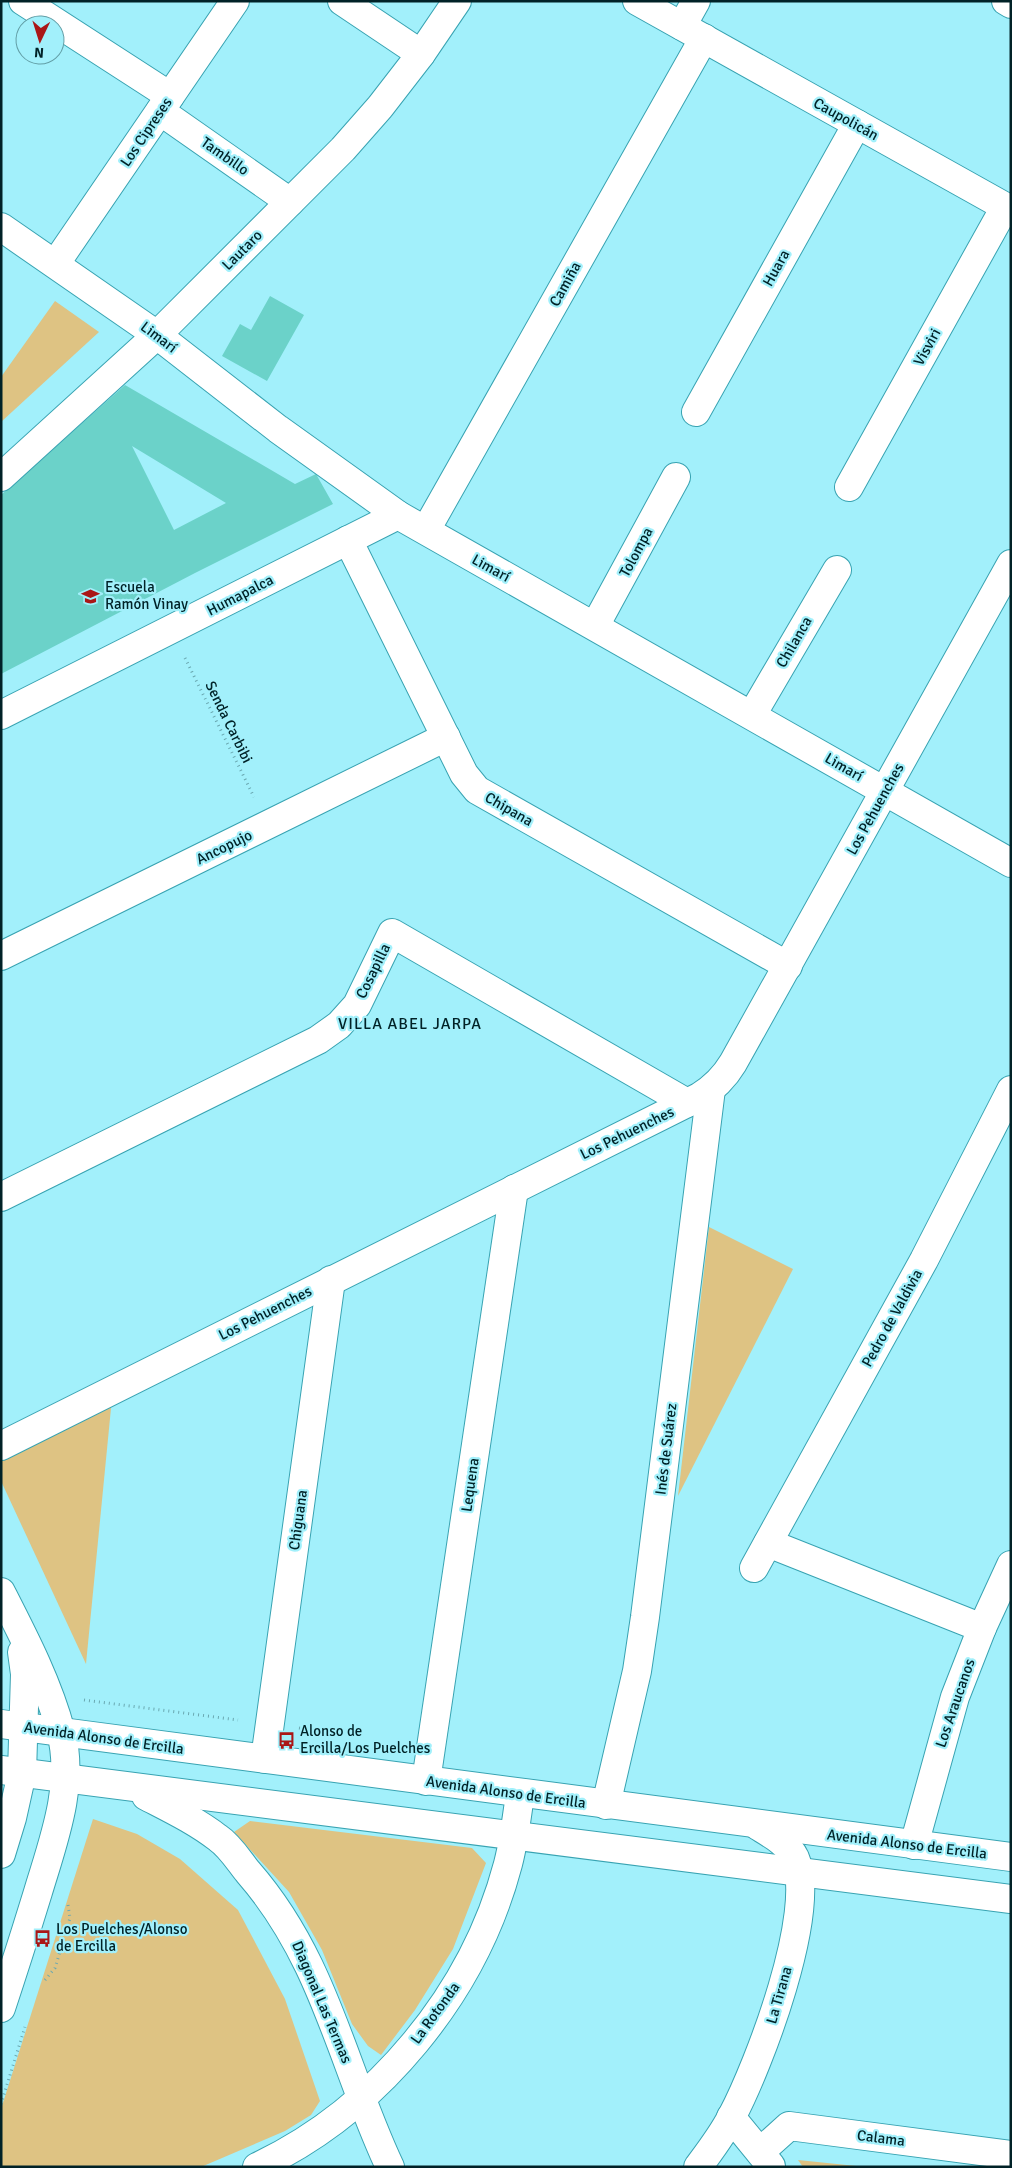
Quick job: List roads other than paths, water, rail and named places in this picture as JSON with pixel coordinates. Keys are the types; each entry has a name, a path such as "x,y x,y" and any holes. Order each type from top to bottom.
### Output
{"street":[{"name":"Tambillo","path":"23,1 165,104 290,202"},
{"name":"Los Cipreses","path":"56,263 235,1"},
{"path":"342,1 421,54"},
{"name":"Lautaro","path":"1,477 157,335 343,149 380,107 421,54 457,1"},
{"name":"Caupolicán","path":"637,1 1008,209"},
{"path":"693,32 696,1"},
{"path":"1006,1 1011,4"},
{"name":"Camiña","path":"426,530 693,32"},
{"name":"Huara","path":"696,412 857,124"},
{"name":"Visviri","path":"849,487 1008,209"},
{"name":"Limarí","path":"1,227 56,263 157,335 278,429 398,515 1011,863"},
{"name":"Tolompa","path":"595,626 676,477"},
{"name":"Humapalca","path":"1,715 398,515"},
{"name":"Chipana","path":"348,540 464,774 477,790 788,966"},
{"name":"Los Pehuenches","path":"1,1446 687,1103 711,1089 724,1078 1011,564"},
{"name":"Chilanca","path":"752,715 837,570"},
{"name":"Ancopujo","path":"1,956 446,737"},
{"name":"Cosapilla","path":"1,1197 318,1040 339,1025 357,1005 392,933 687,1103"},
{"name":"Inés de Suárez","path":"606,1805 633,1690 645,1617 711,1089"},
{"name":"Pedro de Valdivia","path":"754,1568 924,1260 1011,1090"},
{"name":"Lequena","path":"426,1781 514,1189"},
{"name":"Chiguana","path":"265,1759 331,1280"},
{"path":"768,1543 982,1628"},
{"name":"Los Araucanos","path":"914,1845 955,1696 982,1628 1011,1565"},
{"path":"1,1592 44,1684 61,1732 65,1778 58,1824 1,2008"},
{"path":"1,1854 12,1818 13,1726 25,1674 19,1628"},
{"name":"Avenida Alonso de Ercilla","path":"13,1726 1011,1857"},
{"path":"12,1771 1011,1898"},
{"name":"Diagonal Las Termas","path":"130,1787 183,1815 220,1838 261,1886 301,1947 331,2014 390,2167"},
{"name":"La Rotonda","path":"257,2167 312,2136 362,2097 380,2081 437,2014 460,1977 495,1904 508,1865 520,1794"},
{"name":"La Tirana","path":"698,2167 732,2117 771,2024 794,1938 800,1901 799,1872 794,1856 782,1842 756,1825"},
{"path":"732,2117 766,2159"},
{"name":"Calama","path":"766,2159 789,2126 1011,2155"}],"place":[{"name":"Escuela Ramón Vinay","path":"91,596"},
{"name":"Alonso de Ercilla/Los Puelches","path":"286,1740"},
{"name":"Los Puelches/Alonso de Ercilla","path":"42,1938"}],"district":[{"name":"VILLA ABEL JARPA","path":"410,1024"}]}
